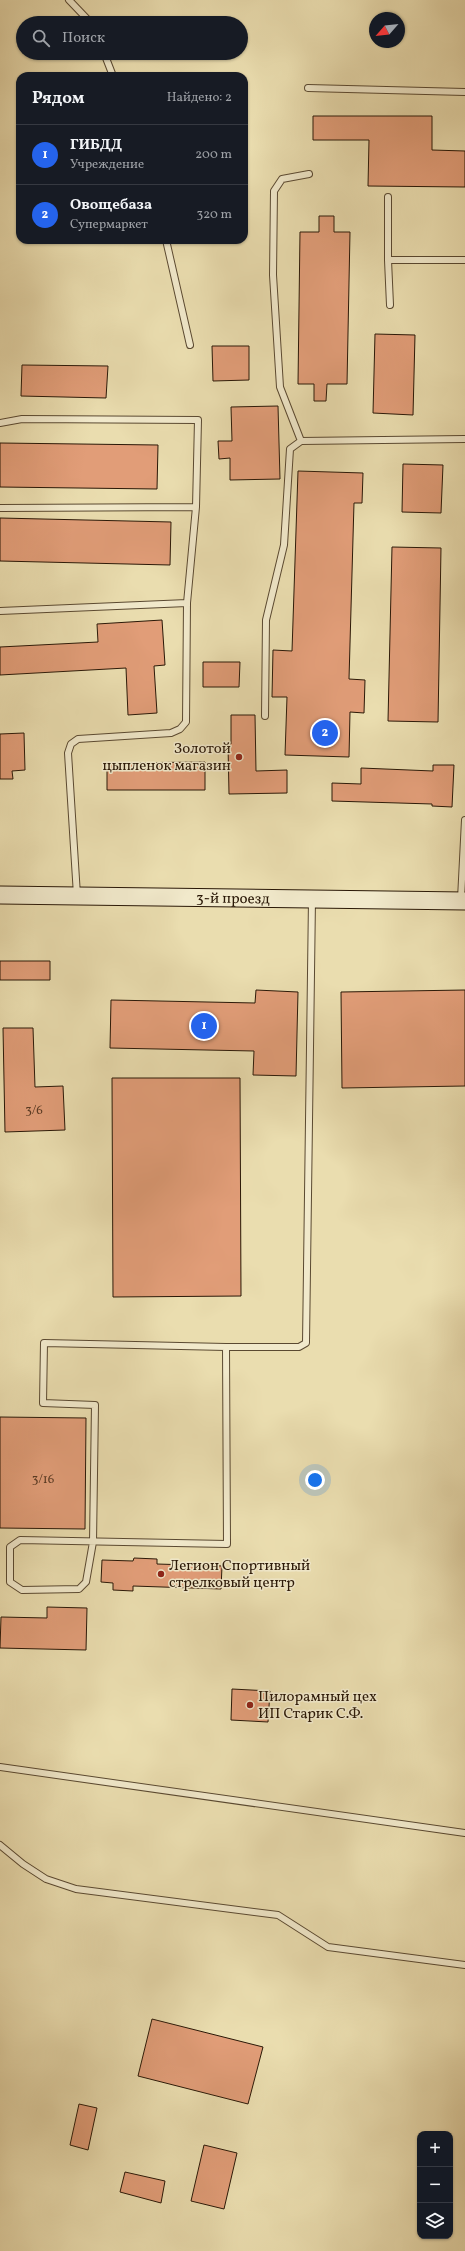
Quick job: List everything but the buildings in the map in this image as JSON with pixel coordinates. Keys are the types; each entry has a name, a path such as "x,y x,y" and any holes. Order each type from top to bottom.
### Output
{"street":[{"name":"3-й проезд","path":"0,895 463,901"}],"lane":[{"path":"69,0 84,16"},
{"path":"107,60 111,72"},
{"path":"308,88 465,92"},
{"path":"301,441 280,387 273,275 274,191 282,179 309,174"},
{"path":"388,197 390,305"},
{"path":"167,244 190,345"},
{"path":"388,260 465,260"},
{"path":"0,423 22,419 198,420 196,507 187,603 186,722 180,730 170,734 78,739 72,744 68,753 77,896"},
{"path":"265,716 266,620 284,545 290,449 301,441 465,439"},
{"path":"0,508 196,507"},
{"path":"0,611 187,603"},
{"path":"463,901 465,820"},
{"path":"226,1347 227,1544 92,1542 20,1540 10,1547 10,1582 22,1590 79,1589 86,1582 92,1542 95,1405 43,1403 44,1343 299,1347 306,1343 312,898"},
{"path":"0,1767 465,1833"},
{"path":"0,1845 23,1864 46,1879 76,1889 278,1915 328,1947 465,1965"}],"place":[{"name":"Овощебаза","path":"325,733"},
{"name":"Золотой цыпленок магазин","path":"239,757"},
{"name":"ГИБДД","path":"204,1026"},
{"name":"Легион Спортивный стрелковый центр","path":"161,1574"},
{"name":"Пилорамный цех ИП Старик С.Ф.","path":"250,1705"}]}
